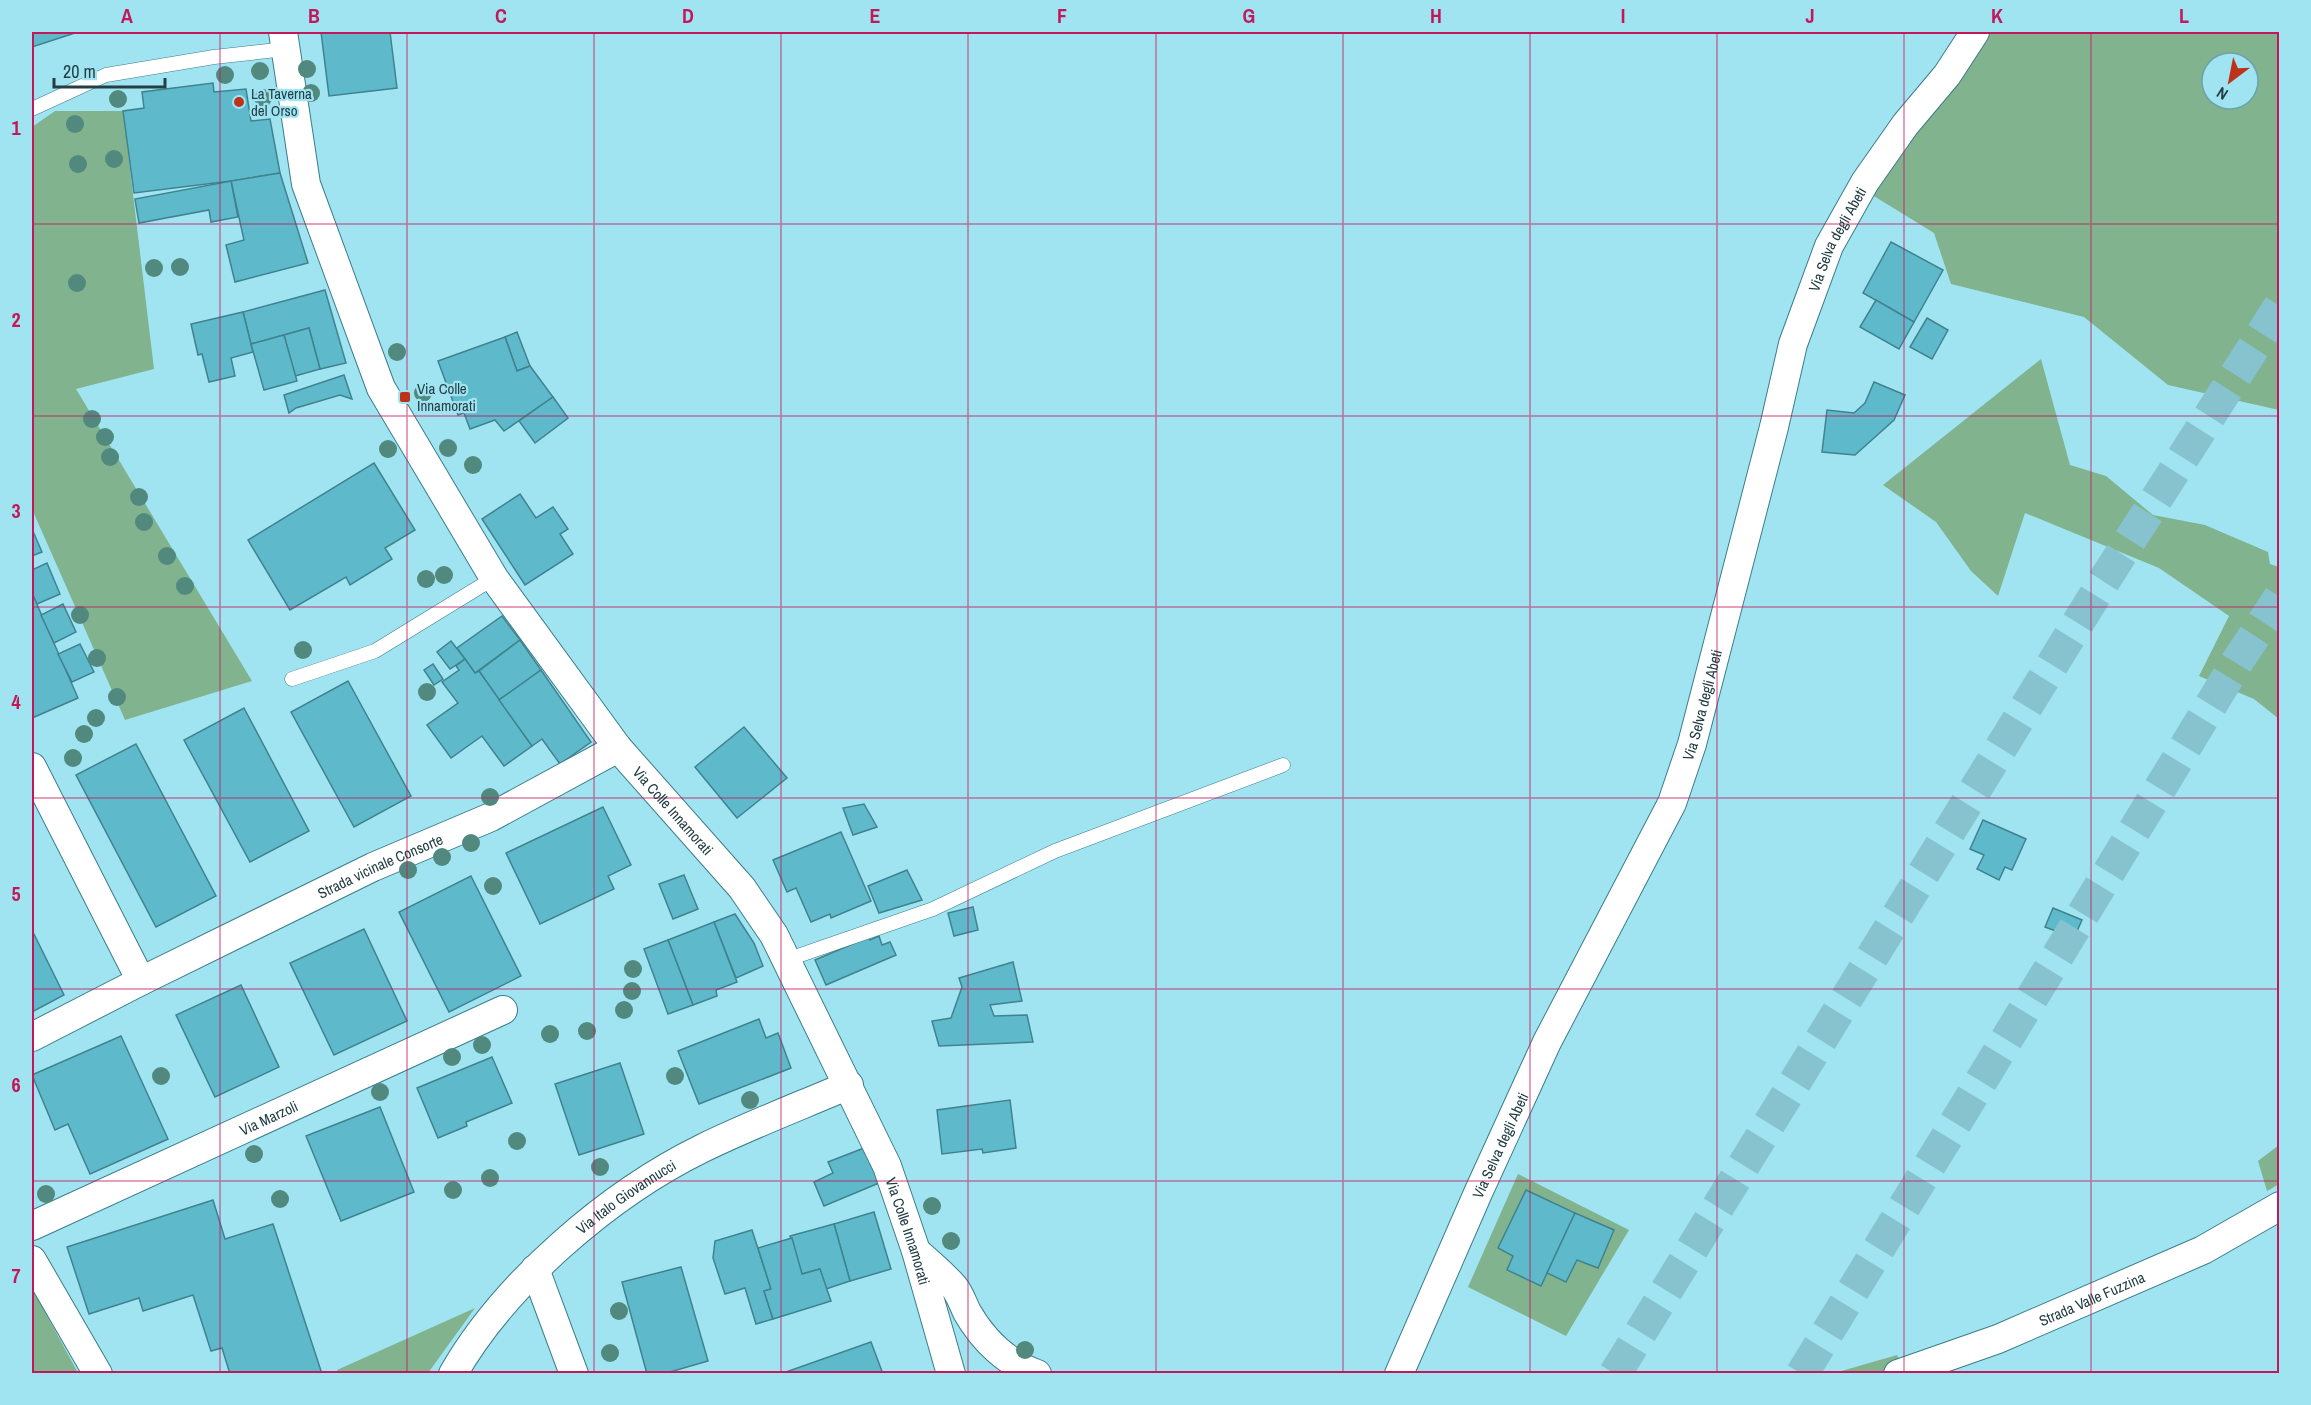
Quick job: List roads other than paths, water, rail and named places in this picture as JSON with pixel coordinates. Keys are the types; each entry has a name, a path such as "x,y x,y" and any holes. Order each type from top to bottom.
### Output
{"street":[{"name":"Via Selva degli Abeti","path":"1399,1374 1547,1042 1672,803 1692,744 1772,437 1793,344 1829,246 1864,182 1905,125 1947,75 1975,32"},
{"name":"Via Colle Innamorati","path":"284,40 306,184 381,388 494,578 618,748 742,888 774,935 887,1166 916,1251 951,1374"},
{"name":"Strada vicinale Consorte","path":"32,1037 373,867 491,817 618,748"},
{"path":"32,767 141,981"},
{"name":"Via Marzoli","path":"32,1226 504,1010"},
{"name":"Via Italo Giovannucci","path":"453,1374 466,1351 486,1325 548,1255 642,1183 702,1148 849,1085"},
{"name":"Strada Valle Fuzzina","path":"1898,1374 1998,1339 2192,1255 2280,1206"},
{"path":"916,1251 955,1289 968,1314 986,1340 1005,1356 1036,1374"},
{"path":"32,1260 98,1374"},
{"path":"535,1269 574,1374"}],"lane":[{"path":"32,109 106,75 213,57 284,40"},
{"path":"292,679 375,651 494,578"},
{"path":"786,960 933,909 1055,851 1283,765"}],"tunnel":[{"path":"1615,1374 2100,587 2280,306"},
{"path":"1802,1374 2239,659 2280,597"}],"place":[{"name":"La Taverna del Orso","path":"239,102"},
{"name":"Via Colle Innamorati","path":"405,397"}]}
